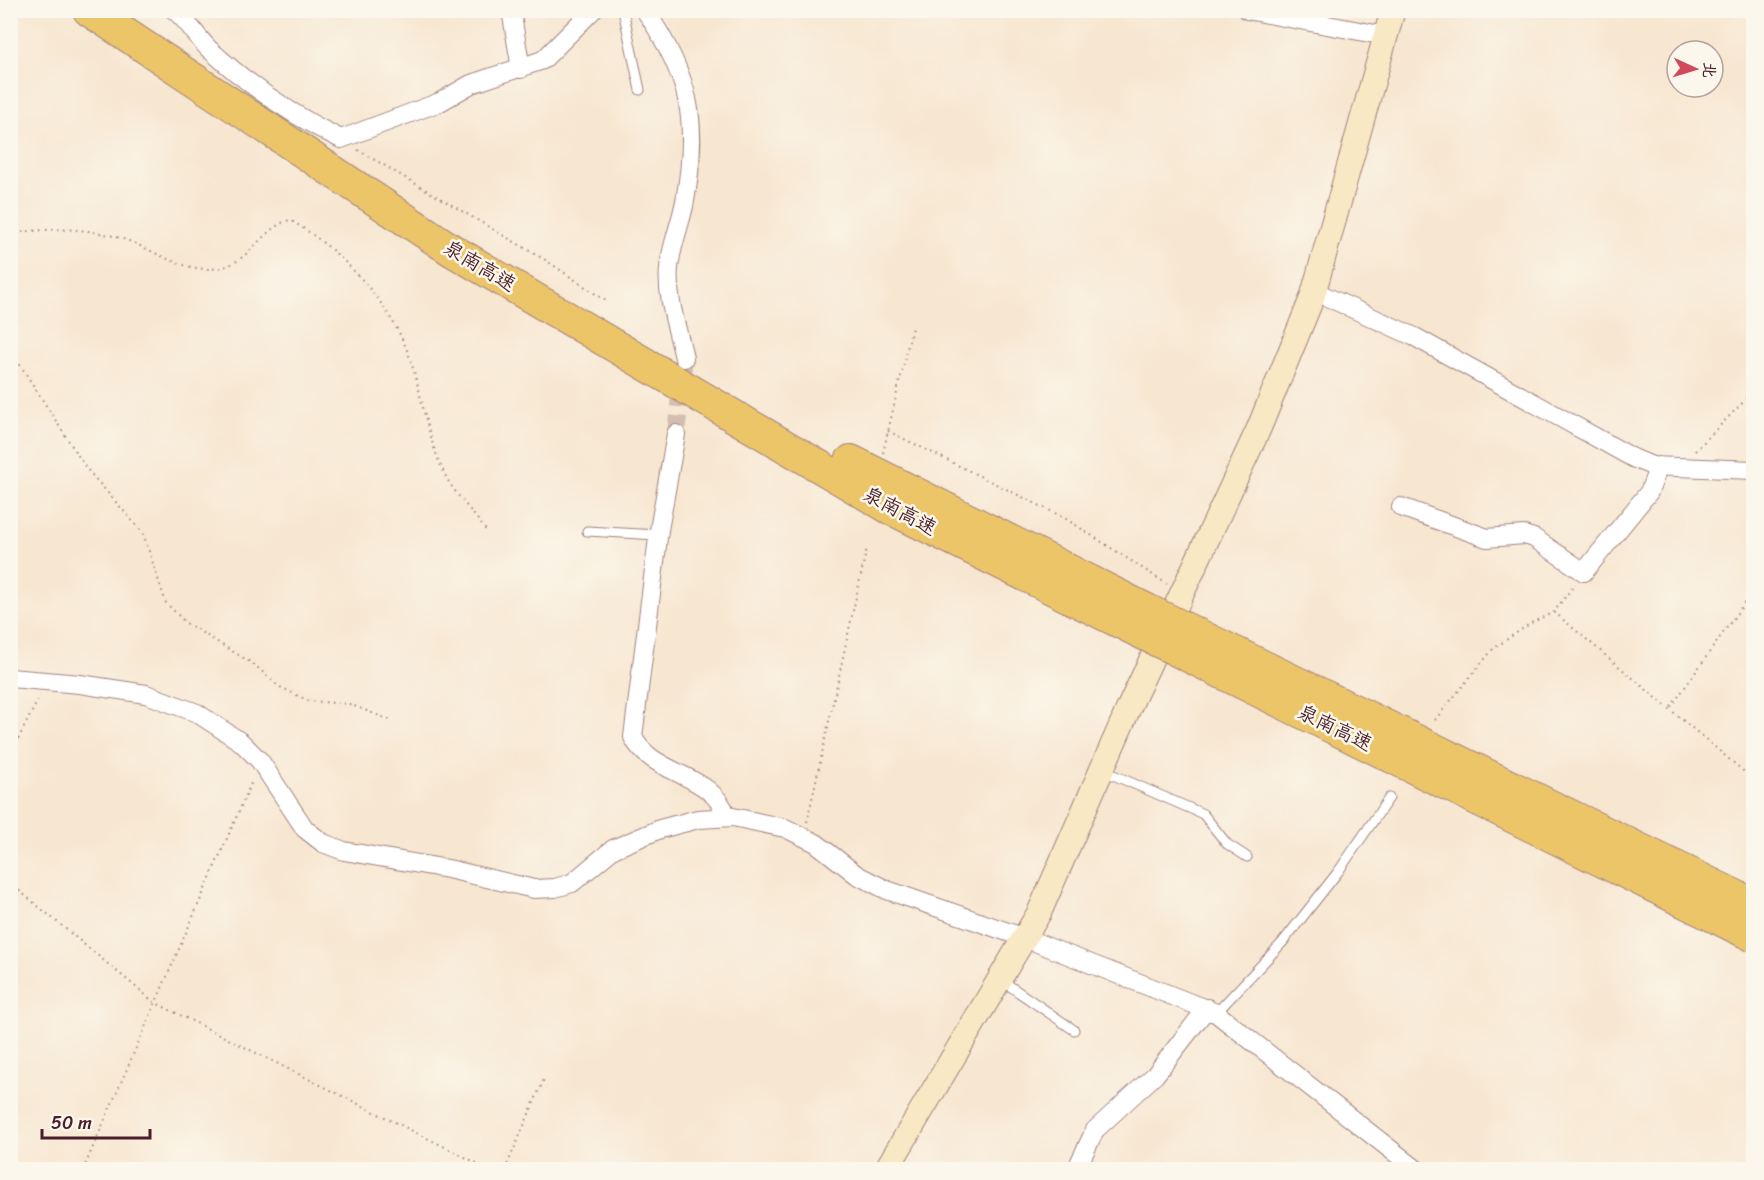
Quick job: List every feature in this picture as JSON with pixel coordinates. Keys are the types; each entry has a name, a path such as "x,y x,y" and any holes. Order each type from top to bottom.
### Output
{"highway":[{"name":"泉南高速","path":"89,10 460,255 890,508 1141,619 1754,904"},
{"name":"泉南高速","path":"121,10 352,166 659,357 1141,619 1754,936"}],"street":[{"path":"174,10 185,19 206,45 240,76 320,129 341,139 440,102 471,84 543,60 593,10"},
{"path":"511,10 521,69"},
{"path":"645,10 666,42 681,77 690,106 693,131 685,201 669,266 669,282 684,358"},
{"path":"1247,10 1386,36"},
{"path":"886,1170 1040,913 1102,770 1259,428 1314,291 1393,10"},
{"path":"1314,291 1415,337 1633,458 1659,466 1678,468 1754,470"},
{"path":"676,434 658,535 633,737 639,749 702,785 719,799 727,817"},
{"path":"1401,507 1487,538 1524,535 1534,538 1584,572 1649,492 1659,466"},
{"path":"10,678 146,694 197,713 241,742 260,762 305,829 323,843 344,851 448,869 534,889 555,888 572,883 613,849 660,829 698,819 727,817 785,828 816,843 857,875 887,890 1025,938 1212,1010 1417,1170"},
{"path":"1076,1170 1095,1130 1155,1075 1212,1010"}],"lane":[{"path":"623,10 640,90"},
{"path":"587,531 658,535"},
{"path":"1102,770 1203,814 1227,844 1247,857"},
{"path":"1212,1010 1289,935 1338,873 1389,798"},
{"path":"1001,980 1074,1030"}],"path":[{"path":"341,139 547,261 609,303"},
{"path":"10,233 71,227 120,238 185,267 220,268 251,252 278,223 290,220 303,228 367,283 401,339 412,365 429,433 449,482 488,533"},
{"path":"883,453 912,328"},
{"path":"10,349 86,468 143,533 166,603 186,623 255,665 278,686 309,701 349,704 390,720"},
{"path":"1678,468 1754,391"},
{"path":"888,430 1063,517 1182,593"},
{"path":"804,837 867,547"},
{"path":"1435,720 1493,649 1531,623 1554,612 1584,572"},
{"path":"1671,708 1754,589"},
{"path":"1554,612 1754,780"},
{"path":"10,755 48,681"},
{"path":"83,1170 260,762"},
{"path":"10,884 154,1002 491,1170"},
{"path":"505,1170 544,1079"}],"tunnel":[{"path":"676,434 684,358"}]}
